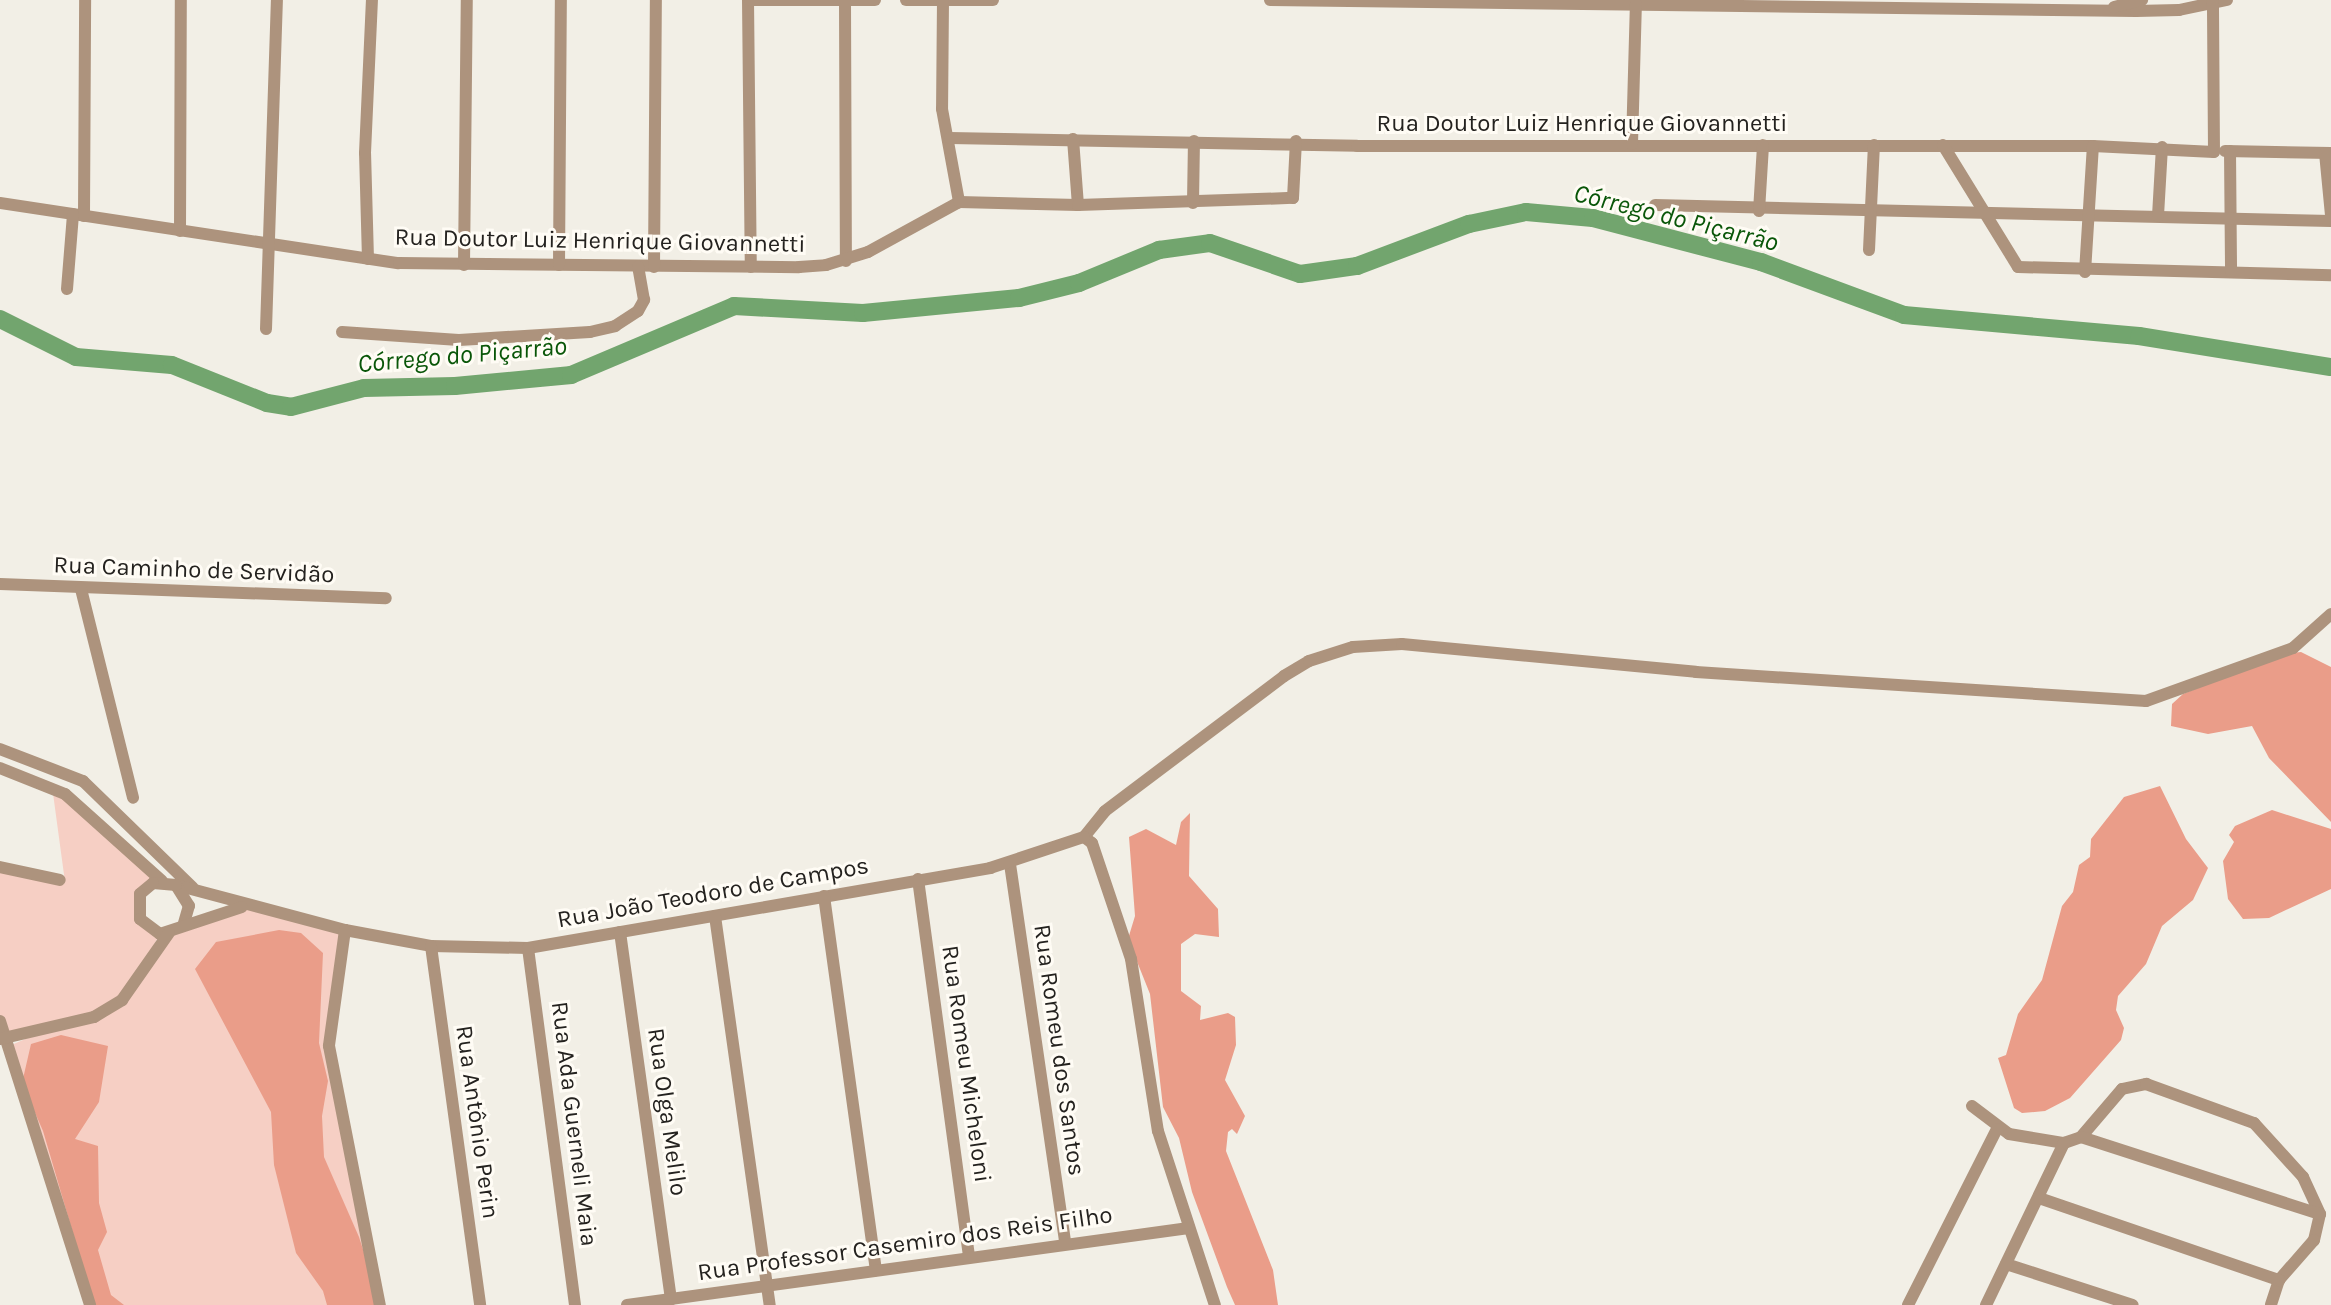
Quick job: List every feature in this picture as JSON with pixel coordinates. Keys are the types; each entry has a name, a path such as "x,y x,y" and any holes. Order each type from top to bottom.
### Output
{"street":[{"path":"67,289 78,215 85,0"},
{"path":"180,231 181,0"},
{"path":"266,329 272,244 277,0"},
{"path":"368,259 365,153 372,0"},
{"path":"559,265 561,0"},
{"path":"654,267 656,0"},
{"path":"751,267 749,0 875,0"},
{"path":"906,0 993,0"},
{"path":"1270,0 2179,10 2227,0"},
{"path":"2104,9 2142,0"},
{"path":"845,1 846,261"},
{"path":"943,1 942,109 950,138 959,202"},
{"path":"2212,2 2214,152"},
{"path":"1632,144 1636,4"},
{"path":"464,265 466,5"},
{"name":"Rua Doutor Luiz Henrique Giovannetti","path":"950,138 1296,141 1357,146 2093,146 2328,153"},
{"path":"1073,139 1078,205"},
{"path":"1193,203 1194,141"},
{"name":"Rua Doutor Luiz Henrique Giovannetti","path":"0,203 368,259 464,265 751,267 846,261 959,202 1078,205 1284,199 1296,192 1296,141"},
{"path":"1759,211 1763,145"},
{"path":"1869,250 1874,145"},
{"path":"1943,145 2013,265 2085,272 2331,275"},
{"path":"2085,272 2093,146"},
{"path":"2158,216 2162,147"},
{"path":"2230,151 2231,272"},
{"path":"1655,205 1759,211 2331,218 2328,153"},
{"path":"342,332 459,340 590,332 615,326 638,311 644,300 638,267"},
{"name":"Rua Caminho de Servidão","path":"0,584 386,598"},
{"path":"81,589 133,798"},
{"path":"1215,1305 1158,1131 1131,959 1092,843 1084,837 1105,811 1284,676 1309,661 1353,647 1402,644 1696,672 2146,701 2293,648 2331,614"},
{"path":"0,749 83,781 195,890"},
{"path":"0,768 52,786 157,877 176,885 189,906 184,923"},
{"name":"Rua João Teodoro de Campos","path":"176,885 242,907 431,946 528,948 1010,864 1084,837"},
{"path":"164,858 157,877 140,894 137,911 145,926 169,933"},
{"name":"Rua Romeu dos Santos","path":"1010,864 1065,1242"},
{"path":"0,867 60,880"},
{"name":"Rua Romeu Micheloni","path":"918,879 969,1254"},
{"path":"824,896 876,1270"},
{"path":"2,1039 94,1017 122,1000 169,933 184,923 242,907"},
{"path":"715,916 770,1305"},
{"path":"345,930 329,1046 380,1305"},
{"name":"Rua Olga Melilo","path":"620,932 671,1299"},
{"name":"Rua Antônio Perin","path":"431,946 480,1305"},
{"name":"Rua Ada Guerneli Maia","path":"528,948 575,1305"},
{"path":"0,1021 2,1039 90,1305"},
{"path":"1972,1106 1997,1129 2038,1142 2064,1143 2081,1137 2122,1089 2159,1088 2254,1123 2303,1177 2320,1214 2307,1251 2279,1280 2271,1305"},
{"path":"1908,1305 1997,1129"},
{"path":"2081,1137 2320,1214"},
{"path":"1986,1305 2064,1143"},
{"path":"2039,1198 2279,1280"},
{"name":"Rua Professor Casemiro dos Reis Filho","path":"627,1305 969,1254 1189,1228"},
{"path":"2006,1264 2133,1305"}],"shaded area":[{"path":"2301,652 2331,667 2331,822 2269,758 2252,726 2208,734 2171,726 2172,704 2183,694 2281,654"},
{"path":"52,786 160,881 153,883 137,911 160,934 126,994 169,933 242,907 345,930 329,1024 380,1305 93,1305 9,1046 44,1031 5,1038 0,1021 0,867 65,882"},
{"path":"2160,786 2186,839 2208,868 2193,900 2162,926 2146,964 2118,996 2116,1010 2124,1028 2121,1040 2070,1098 2045,1111 2022,1113 2014,1108 1998,1058 2006,1055 2018,1014 2042,980 2062,906 2073,892 2079,865 2090,857 2091,839 2124,797"},
{"path":"2272,810 2331,829 2331,889 2269,918 2243,919 2228,899 2223,861 2234,842 2229,835 2235,826"},
{"path":"1190,813 1189,876 1218,909 1219,937 1195,934 1181,944 1181,991 1201,1006 1200,1020 1228,1013 1235,1017 1236,1045 1225,1080 1245,1116 1237,1134 1232,1129 1228,1132 1226,1151 1273,1270 1278,1305 1235,1305 1227,1287 1192,1192 1179,1138 1163,1107 1150,994 1128,939 1135,916 1129,837 1146,829 1176,845 1181,822"},
{"path":"279,930 301,933 323,953 319,1043 328,1081 322,1116 324,1157 359,1237 381,1305 327,1305 323,1291 296,1253 274,1165 271,1112 195,969 216,942"},
{"path":"61,1035 108,1046 99,1102 75,1139 98,1146 99,1203 107,1232 98,1250 111,1295 124,1305 94,1305 43,1131 22,1083 31,1044"}],"waterway":[{"name":"Córrego do Piçarrão","path":"0,319 76,357 172,365 267,403 291,407 364,388 455,386 571,375 734,306 863,313 1019,298 1079,283 1159,250 1210,243 1300,274 1357,266 1469,224 1526,212 1593,218 1761,262 1904,315 2139,336 2331,367"}]}
